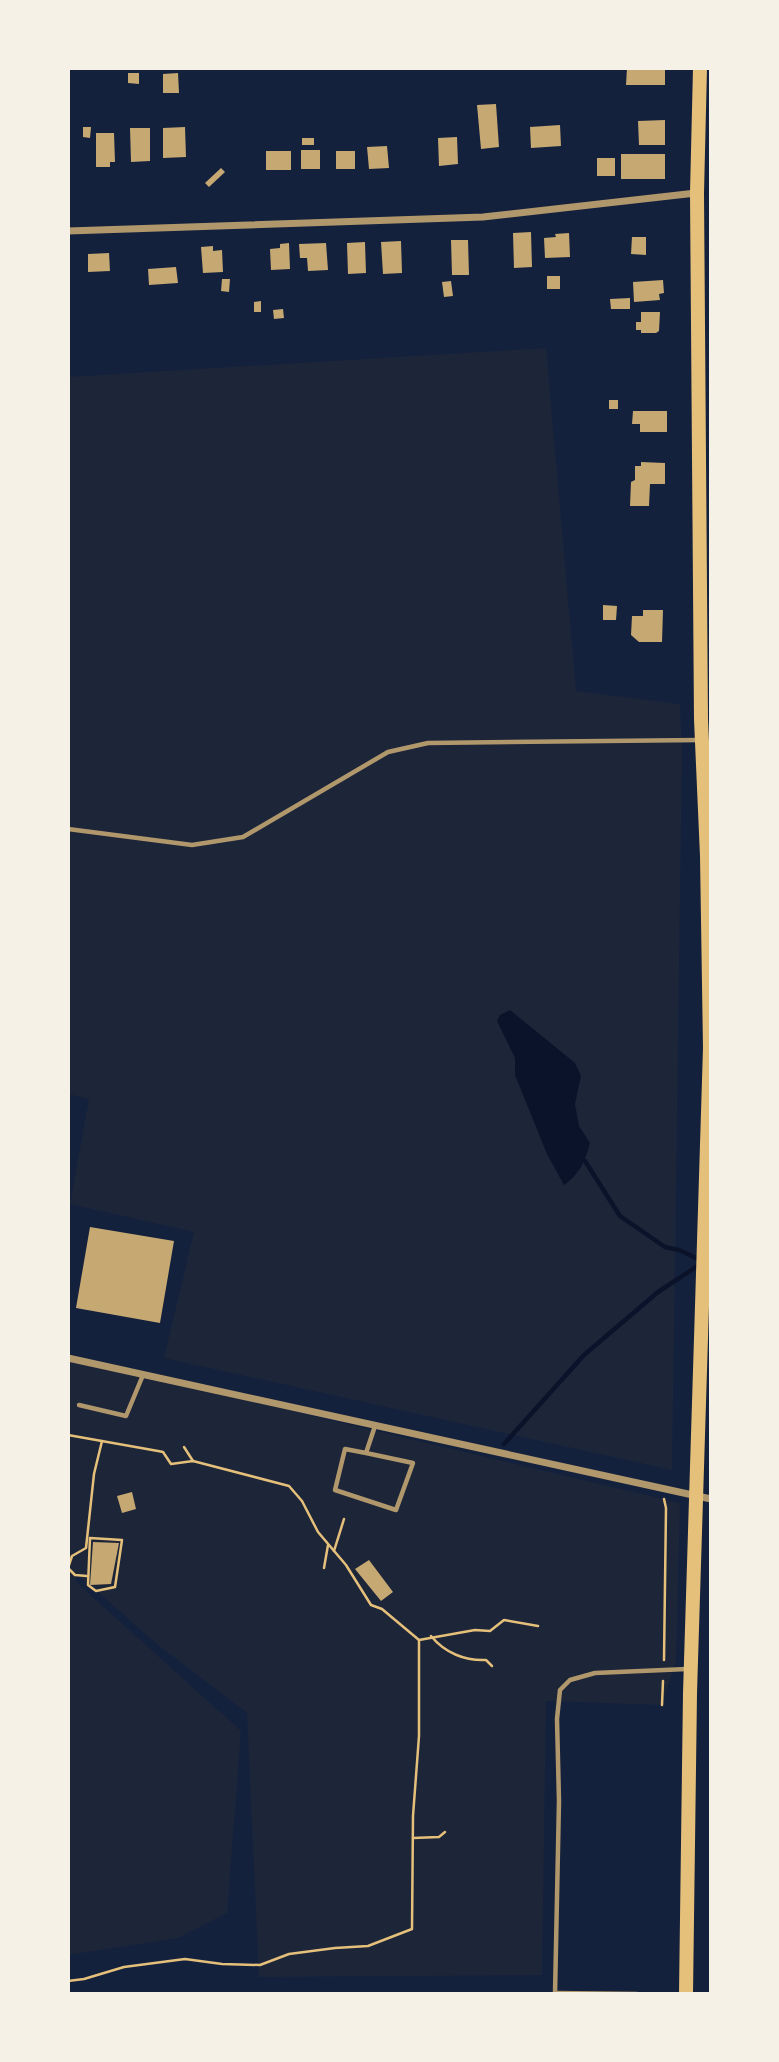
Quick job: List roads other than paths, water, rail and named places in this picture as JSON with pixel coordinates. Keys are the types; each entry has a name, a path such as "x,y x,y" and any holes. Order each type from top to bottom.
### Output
{"main road":[{"path":"686,1994 691,1669 704,1497 710,1048 709,856 706,762 701,740 706,719 704,331 697,193 703,69"}],"street":[{"path":"68,231 483,217 697,193"},
{"path":"68,1358 704,1497"}],"lane":[{"path":"68,829 192,845 243,837 388,752 428,743 701,740"},
{"path":"79,1405 126,1416 143,1374"},
{"path":"366,1453 375,1425"},
{"path":"345,1449 366,1453 413,1463 396,1510 335,1490 345,1449"},
{"path":"637,1994 555,1993 559,1801 557,1720 560,1690 570,1680 595,1673 663,1668 691,1669"}],"waterway":[{"path":"585,1161 620,1216 665,1247 700,1260"},
{"path":"504,1444 584,1355 658,1292 699,1265"}]}
